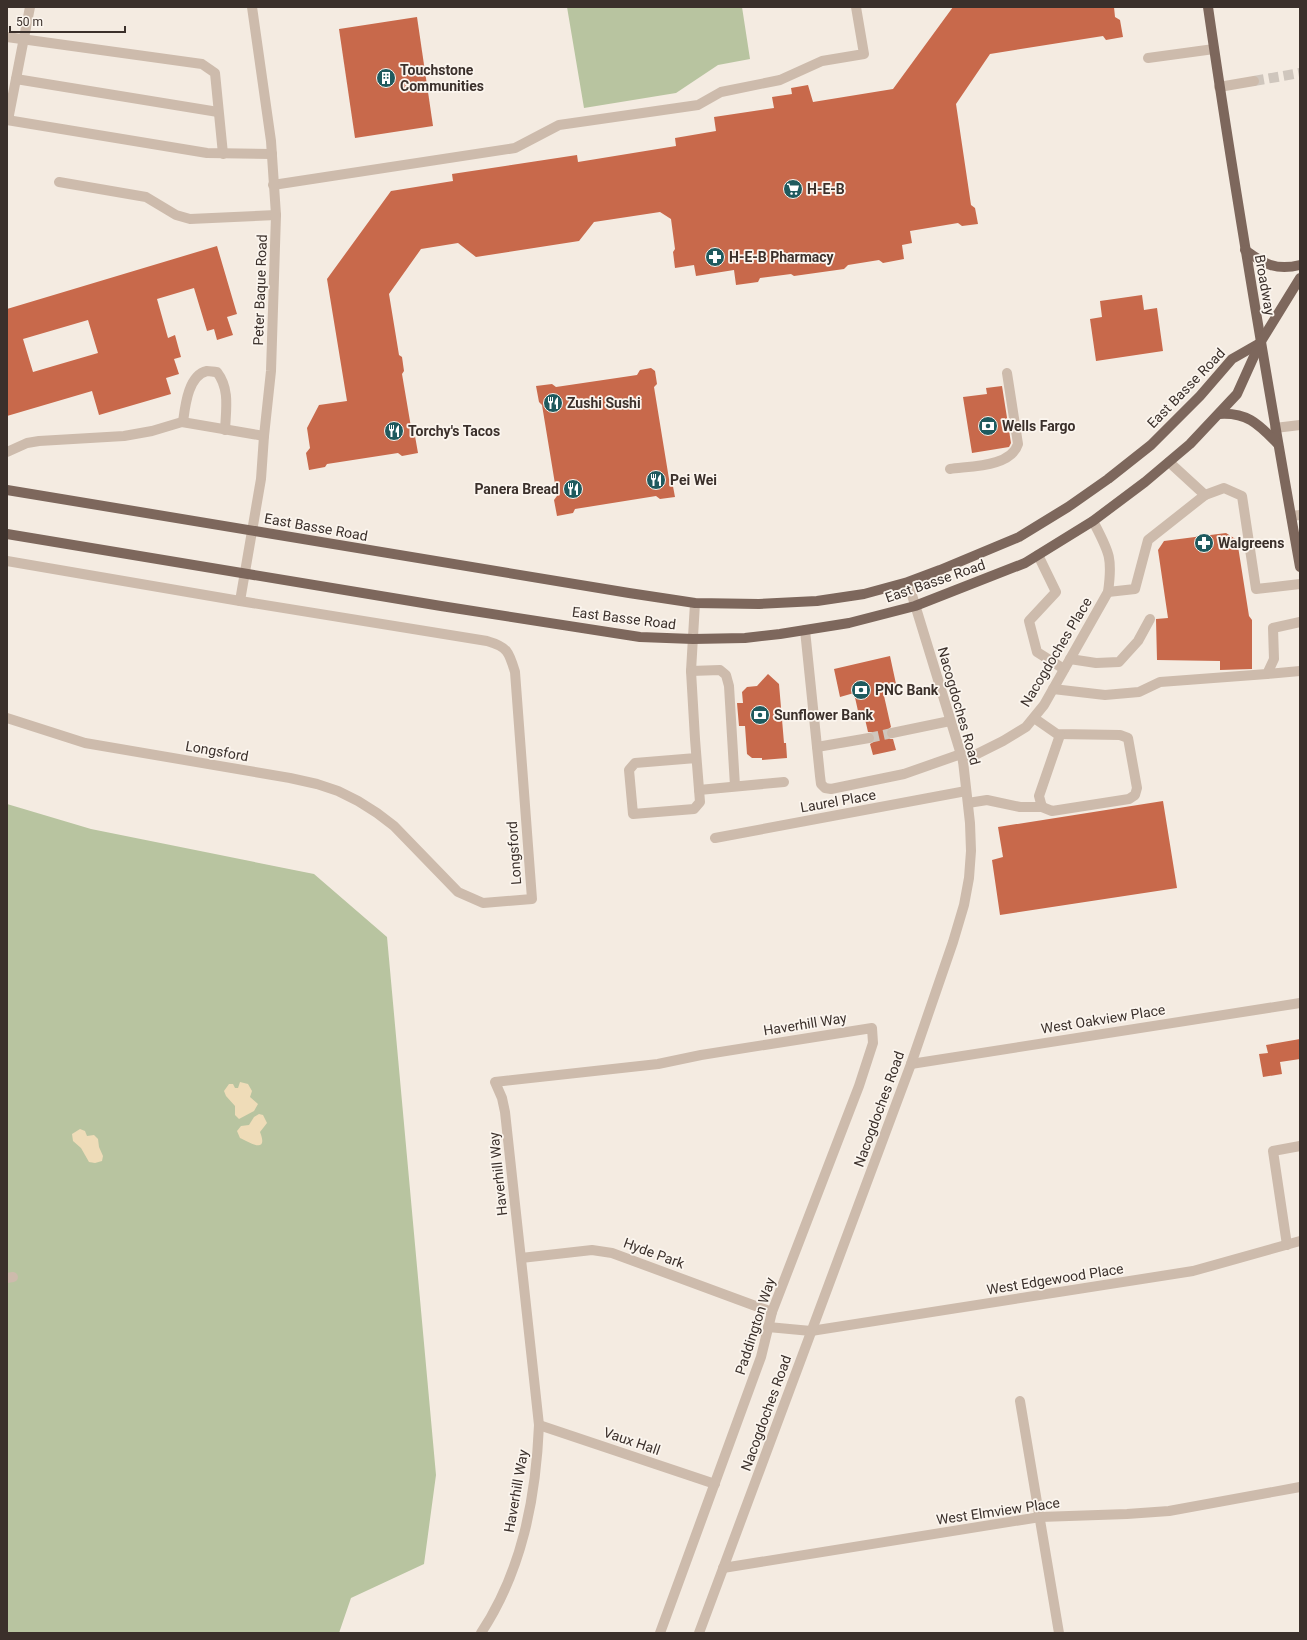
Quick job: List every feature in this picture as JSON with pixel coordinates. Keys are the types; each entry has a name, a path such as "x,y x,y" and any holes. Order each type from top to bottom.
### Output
{"main road":[{"name":"Broadway","path":"1208,7 1260,343 1278,444 1296,516 1300,567"},
{"path":"1245,250 1261,262 1277,267 1300,265"},
{"path":"1260,343 1300,278"},
{"name":"East Basse Road","path":"7,534 244,572 441,606 640,637 692,639 745,638 805,630 849,623 915,606 982,581 1025,563 1093,521 1169,462 1190,444 1219,414 1237,394 1260,343"},
{"name":"East Basse Road","path":"7,490 695,603 759,604 817,601 864,594 908,582 1019,537 1068,507 1108,479 1151,445 1200,396 1232,359 1260,343"},
{"path":"1219,414 1228,413 1243,416 1256,423 1278,444"}],"street":[{"path":"30,7 16,79 10,90 7,120 207,154 272,154"},
{"name":"Peter Baque Road","path":"244,572 261,479 271,371 276,215 271,140 252,7"},
{"path":"273,186 515,148 559,125 698,105 721,92 780,80 822,60 864,54 856,7"},
{"path":"7,37 202,64 215,73 223,154"},
{"path":"1148,58 1214,49"},
{"path":"16,79 218,112"},
{"path":"1220,86 1254,81"},
{"path":"59,182 146,197 176,215 190,219 276,215"},
{"path":"183,422 189,390 198,376 207,371 217,372 223,380 226,398 225,430"},
{"path":"950,468 999,462 1016,450 1018,444 1007,373"},
{"path":"7,452 27,443 124,436 152,431 183,422 264,436"},
{"path":"1275,428 1300,425"},
{"path":"1169,462 1205,495"},
{"path":"1108,592 1135,589 1148,540 1205,495 1224,488 1242,496 1256,589 1300,584"},
{"name":"Nacogdoches Place","path":"817,747 821,784 825,788 831,789 904,774 962,758 1003,741 1026,727 1044,705 1108,592 1111,563 1108,549 1093,521"},
{"path":"1038,555 1056,592 1029,621 1037,652 1064,669"},
{"name":"Longsford","path":"7,561 487,641 505,648 510,654 515,672 532,900 483,903 458,892 394,826 358,801 317,784 290,778 85,743 7,718"},
{"path":"240,601 244,572"},
{"name":"Nacogdoches Road","path":"699,1633 911,1064 953,942 964,905 969,878 971,851 968,803 962,758 908,582"},
{"path":"695,603 692,639 692,671 696,758 700,802 694,809 633,814 629,770 635,763 696,758"},
{"path":"1070,659 1096,663 1119,662 1138,641 1150,619"},
{"path":"1267,674 1274,659 1273,628 1300,622"},
{"path":"805,630 817,747 869,738"},
{"path":"692,671 720,670 726,675 729,686 736,786"},
{"path":"1053,689 1105,694 1139,692 1160,682 1300,671"},
{"path":"968,803 987,800 1020,806 1042,807 1052,811 1128,799 1135,795 1137,788 1128,738 1120,735 1060,735 1034,718"},
{"path":"892,733 950,721"},
{"path":"1042,807 1039,796 1060,735"},
{"path":"699,790 784,782"},
{"name":"Laurel Place","path":"715,838 966,791"},
{"name":"West Oakview Place","path":"911,1064 1300,1003"},
{"name":"Haverhill Way","path":"481,1633 493,1615 504,1592 519,1550 531,1508 538,1464 539,1425 505,1112 502,1098 495,1082 658,1064 701,1055 872,1028"},
{"name":"Paddington Way","path":"660,1633 761,1357 772,1312 859,1086 873,1043 872,1028"},
{"path":"1287,1245 1273,1151 1300,1146"},
{"name":"West Edgewood Place","path":"811,1331 1193,1271 1300,1241"},
{"name":"Hyde Park","path":"521,1258 592,1250 612,1253 772,1312"},
{"path":"768,1327 811,1331"},
{"path":"1020,1401 1059,1633"},
{"name":"Vaux Hall","path":"539,1425 715,1484"},
{"name":"West Elmview Place","path":"723,1568 1040,1517 1127,1514 1169,1510 1300,1487"}],"green space":[{"path":"567,7 742,7 750,59 718,65 676,93 584,108"},
{"path":"7,804 91,829 314,874 387,937 436,1475 424,1564 351,1598 339,1633 7,1633"}],"sand":[{"path":"240,1082 248,1084 252,1091 250,1097 258,1104 254,1111 239,1119 235,1115 235,1106 226,1096 224,1091 229,1084 233,1084 235,1088 238,1088"},
{"path":"259,1114 263,1115 267,1123 260,1132 262,1143 257,1145 240,1138 237,1131 241,1126 249,1125 254,1117"},
{"path":"80,1129 85,1131 87,1136 94,1135 98,1139 99,1147 103,1156 102,1161 95,1163 89,1162 81,1148 73,1141 72,1134"}],"building":[{"path":"953,7 1114,7 1115,17 1120,20 1123,37 1106,40 1103,36 990,54 956,104 971,205 975,208 978,224 962,226 958,223 910,231 912,243 902,245 904,259 883,263 879,260 848,265 844,269 794,276 791,274 760,278 758,282 736,285 734,270 696,276 694,265 675,268 673,252 675,249 671,219 660,212 594,222 579,241 476,257 458,243 421,249 389,294 399,355 402,357 404,371 402,374 412,433 415,436 418,453 402,456 398,453 327,464 325,467 309,470 306,453 310,448 307,428 319,405 347,401 327,279 391,191 453,181 452,174 577,155 578,162 676,146 675,138 716,131 714,117 774,108 772,97 792,94 791,88 808,85 813,102 893,89"},
{"name":"Touchstone Communities","path":"417,17 433,126 355,138 339,29"},
{"path":"217,246 237,314 227,317 233,335 217,340 214,329 207,331 194,288 157,299 168,338 175,335 181,357 174,359 179,374 166,378 171,394 99,415 92,391 7,416 7,309","holes":["88,320 98,353 33,372 23,339"]},
{"path":"1142,295 1144,310 1157,308 1163,351 1096,361 1090,319 1102,317 1100,301"},
{"path":"651,368 655,371 657,384 654,387 669,479 672,481 675,497 660,499 656,496 575,509 573,513 557,516 554,500 557,496 542,405 539,402 536,386 552,384 556,387 637,375 640,370"},
{"name":"Wells Fargo","path":"1002,386 1011,443 1009,447 972,453 963,397 987,394 986,388"},
{"name":"Walgreens","path":"1226,533 1237,540 1249,616 1252,620 1252,669 1220,670 1220,661 1157,660 1156,619 1168,618 1158,550 1164,541"},
{"name":"PNC Bank","path":"890,656 896,684 882,687 891,727 886,731 886,735 890,739 893,739 896,750 873,755 870,744 875,741 875,737 872,732 868,732 865,719 860,720 854,693 840,697 834,669"},
{"name":"Sunflower Bank","path":"768,674 779,684 784,743 786,743 787,758 762,760 762,758 752,758 747,754 745,726 739,726 737,703 743,703 742,692 747,687 757,686"},
{"path":"1163,801 1177,888 1000,915 992,860 1003,857 998,827"},
{"path":"1300,1039 1300,1059 1280,1062 1282,1074 1263,1077 1259,1054 1268,1053 1266,1045"}],"tunnel":[{"path":"1254,81 1300,73"},
{"path":"869,738 892,733"}],"place":[{"name":"Touchstone Communities","path":"386,78"},
{"name":"H-E-B","path":"793,189"},
{"name":"H-E-B Pharmacy","path":"715,257"},
{"name":"Zushi Sushi","path":"553,403"},
{"name":"Wells Fargo","path":"988,426"},
{"name":"Torchy's Tacos","path":"394,431"},
{"name":"Pei Wei","path":"656,480"},
{"name":"Panera Bread","path":"573,489"},
{"name":"Walgreens","path":"1204,543"},
{"name":"PNC Bank","path":"861,690"},
{"name":"Sunflower Bank","path":"760,715"}]}
